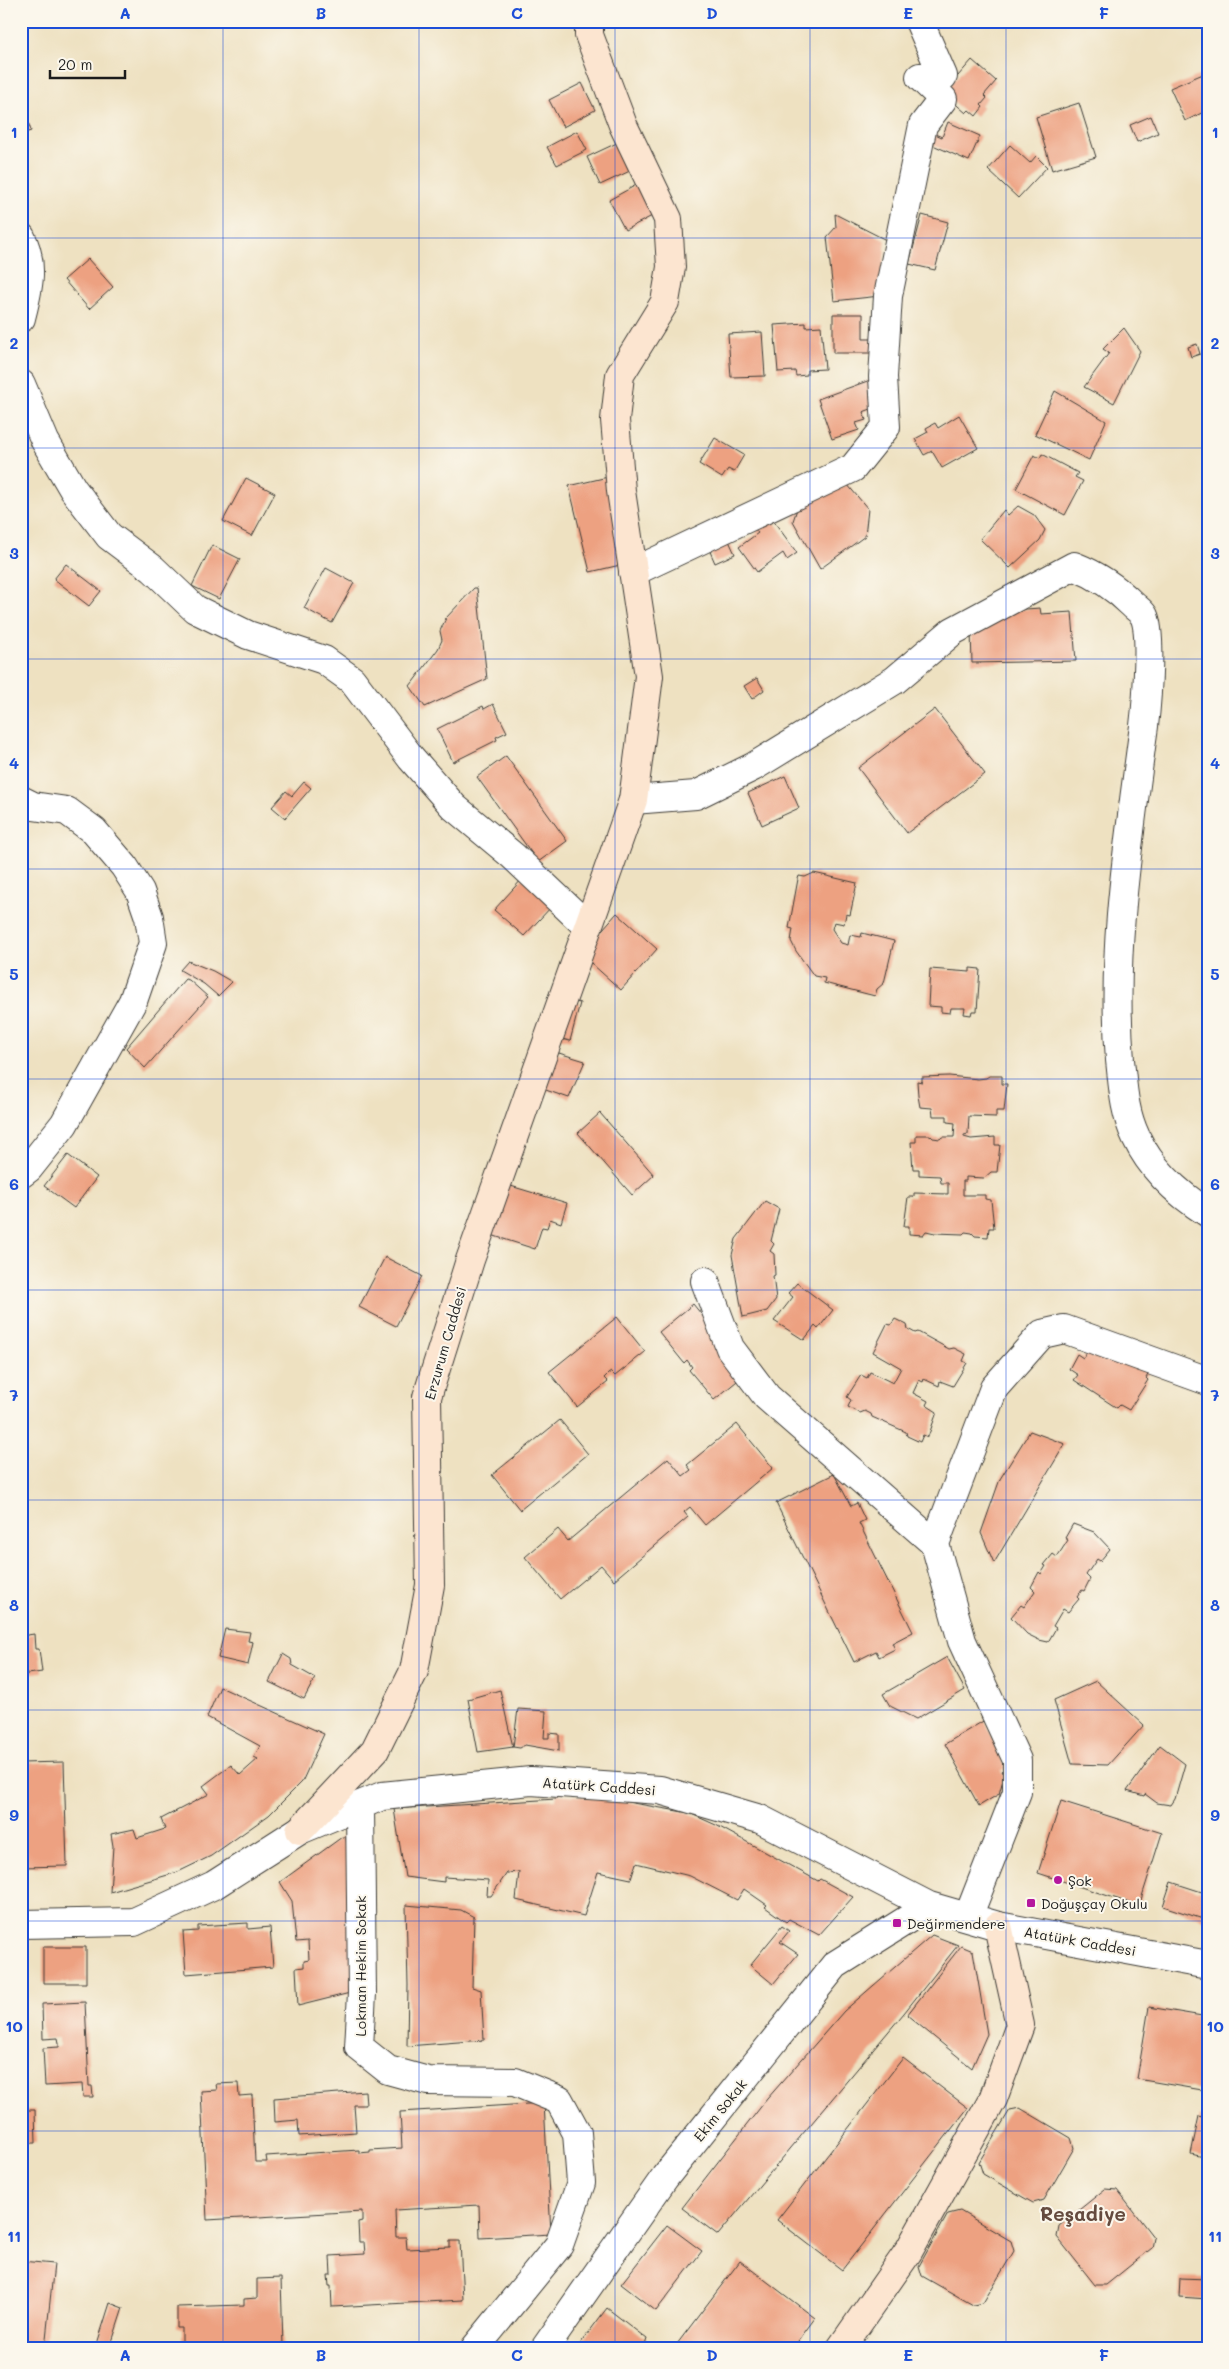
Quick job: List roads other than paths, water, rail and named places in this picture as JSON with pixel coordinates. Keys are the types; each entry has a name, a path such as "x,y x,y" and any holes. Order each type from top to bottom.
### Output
{"main road":[{"name":"Erzurum Caddesi","path":"300,1830 375,1750 414,1671 430,1585 427,1397 470,1260 634,800 649,676 621,491 615,420 620,375 665,302 671,267 668,219 623,124 589,35 589,21"},
{"path":"841,2348 908,2252 993,2099 1020,2025 998,1926"}],"street":[{"path":"633,572 853,468 886,427 883,377 888,296 923,125 943,99 920,77 943,76 919,21"},
{"path":"21,237 25,244 31,278 21,318"},
{"path":"21,384 46,441 73,489 109,536 153,569 195,609 248,635 324,660 352,680 411,758 454,807 512,856 588,926"},
{"path":"634,800 696,795 753,767 896,680 953,631 1074,566 1096,575 1118,589 1144,616 1148,643 1146,709 1121,902 1117,1017 1125,1108 1136,1137 1154,1167 1183,1197 1208,1212"},
{"path":"21,800 33,806 67,811 94,831 124,866 140,891 149,917 153,943 132,1001 64,1124 29,1168 21,1174"},
{"path":"705,1281 730,1348 767,1397 935,1544 962,1641 1017,1760 1017,1792 968,1917"},
{"path":"935,1544 994,1388 1042,1334 1064,1329 1208,1381"},
{"name":"Atatürk Caddesi","path":"21,1924 134,1922 214,1885 300,1830 382,1796 531,1781 660,1790 760,1819 929,1906 998,1926 1208,1965"},
{"name":"Lokman Hekim Sokak","path":"360,1806 362,1993 359,2047 388,2070 428,2082 515,2082 559,2100 577,2133 581,2183 559,2245 476,2348"},
{"name":"Ekim Sokak","path":"544,2348 666,2177 835,1965 929,1906"}],"place":[{"name":"Şok","path":"1058,1880"},
{"name":"Doğuşçay Okulu","path":"1031,1903"},
{"name":"Değirmendere","path":"897,1923"}],"district":[{"name":"Reşadiye","path":"1083,2213"}]}
